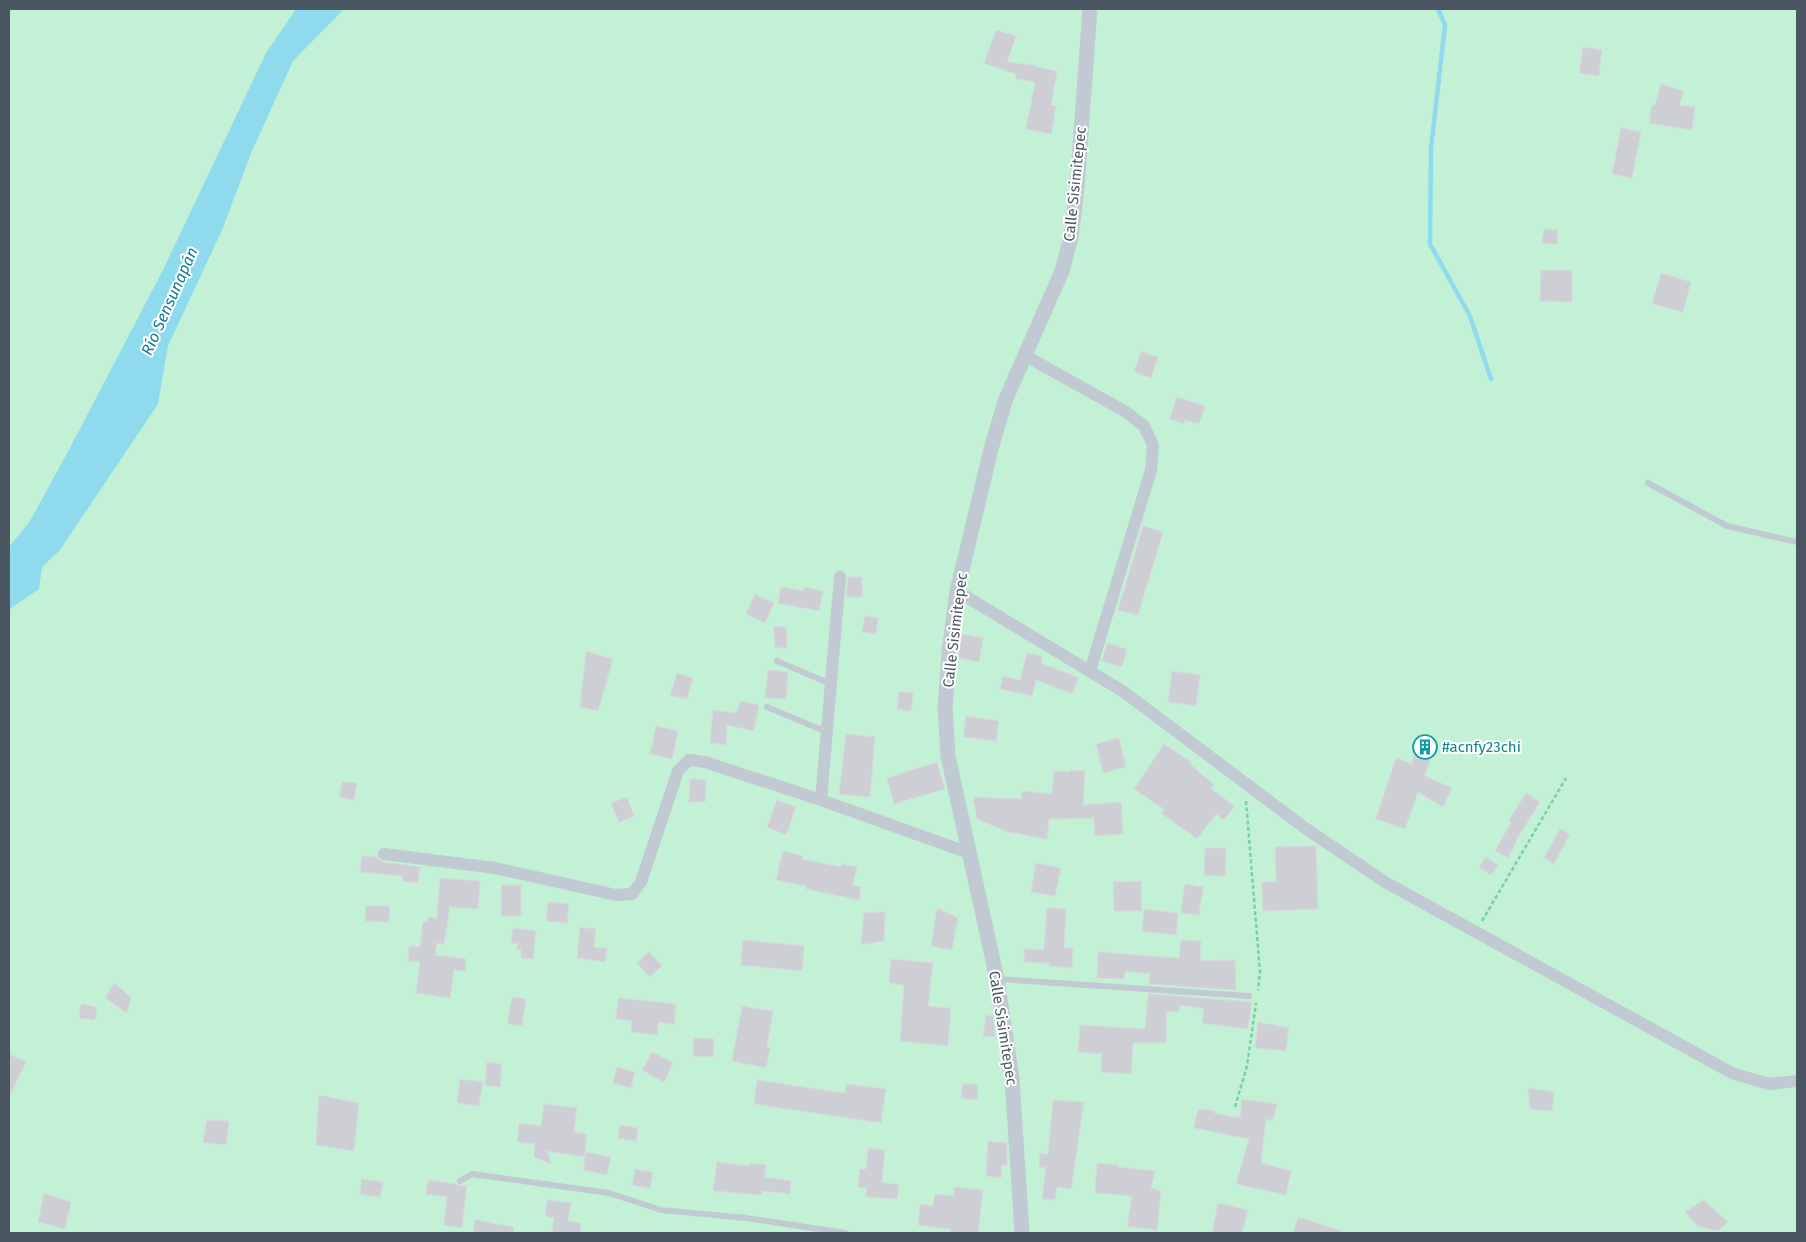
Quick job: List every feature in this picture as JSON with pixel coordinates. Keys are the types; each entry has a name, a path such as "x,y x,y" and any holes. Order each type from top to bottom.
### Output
{"street":[{"name":"Calle Sisimitepec","path":"1022,1233 1012,1078 996,979 948,756 946,718 949,652 957,591 991,450 1005,401 1024,355 1050,302 1062,272 1071,237 1077,188 1090,9"},
{"path":"1024,355 1126,412 1144,426 1153,445 1151,470 1090,671"},
{"path":"821,800 840,577"},
{"path":"957,591 1124,692 1305,828 1385,882 1732,1073 1769,1084 1797,1081"},
{"path":"384,854 496,868 616,894 632,894 641,882 678,771 689,760 705,762 821,800 969,853"}],"lane":[{"path":"1648,483 1727,526 1797,542"},
{"path":"777,661 830,684"},
{"path":"767,707 828,733"},
{"path":"996,979 1249,996"},
{"path":"460,1181 472,1174 609,1193 661,1210 746,1218 846,1233"}],"path":[{"path":"1476,932 1566,778"},
{"path":"1245,782 1260,972 1258,991"},
{"path":"1235,1107 1247,1066 1256,1000"}],"green space":[{"path":"9,9 1797,9 1797,1233 9,1233"}],"water":[{"name":"Río Sensunapán","path":"296,9 344,9 293,61 252,151 222,230 168,346 158,404 60,550 42,567 39,589 11,608 9,614 9,547 30,521 72,444 163,270 266,53"}],"building":[{"path":"996,30 1016,36 1007,62 1038,66 1057,71 1051,105 1056,106 1051,134 1026,129 1035,82 1015,79 1016,74 984,63"},
{"path":"1583,47 1602,50 1599,76 1579,73"},
{"path":"1661,84 1684,91 1679,105 1695,107 1692,130 1649,123 1652,105 1655,105"},
{"path":"1621,128 1641,132 1632,178 1612,174"},
{"path":"1544,229 1558,230 1557,244 1542,243"},
{"path":"1541,270 1572,270 1572,302 1540,301"},
{"path":"1661,273 1691,282 1683,312 1652,304"},
{"path":"1141,352 1158,357 1151,378 1134,372"},
{"path":"1177,397 1205,406 1199,424 1185,420 1184,424 1170,419"},
{"path":"1143,526 1163,532 1138,615 1118,610"},
{"path":"848,577 862,577 862,597 846,597"},
{"path":"781,587 803,591 804,587 823,591 819,611 778,603"},
{"path":"755,594 774,603 765,623 746,614"},
{"path":"865,616 878,618 876,634 862,632"},
{"path":"774,626 786,627 787,649 775,647"},
{"path":"962,634 983,638 979,662 958,658"},
{"path":"1107,643 1127,649 1122,667 1102,661"},
{"path":"586,651 613,659 598,711 580,707"},
{"path":"1027,653 1042,656 1041,663 1079,678 1072,694 1036,680 1032,696 1000,689 1003,676 1020,680"},
{"path":"768,670 788,672 786,699 765,698"},
{"path":"1172,671 1200,675 1196,706 1168,702"},
{"path":"677,673 693,678 687,699 670,695"},
{"path":"899,692 913,693 911,711 897,709"},
{"path":"740,701 759,705 754,731 727,725 726,745 710,743 713,710 737,713"},
{"path":"966,716 999,721 996,741 963,737"},
{"path":"656,726 678,731 672,759 650,754"},
{"path":"846,734 875,737 870,797 839,794"},
{"path":"1119,738 1126,767 1103,773 1096,744"},
{"path":"1416,740 1435,744 1425,776 1452,788 1443,807 1418,792 1405,829 1376,819 1396,758 1412,764"},
{"path":"1164,744 1191,762 1190,764 1214,785 1211,789 1235,806 1224,820 1216,814 1197,839 1161,813 1164,809 1134,789"},
{"path":"937,762 945,789 894,804 887,778"},
{"path":"1070,770 1085,771 1083,805 1121,802 1123,834 1095,836 1094,818 1049,819 1047,839 1008,832 977,819 973,797 1021,799 1022,791 1052,794 1054,771 1070,772"},
{"path":"690,779 706,780 705,802 689,802"},
{"path":"342,781 357,783 354,800 339,797"},
{"path":"1526,793 1540,802 1517,839 1508,858 1495,851 1511,822 1509,820"},
{"path":"627,797 634,816 619,822 611,803"},
{"path":"777,800 796,807 786,835 767,827"},
{"path":"1560,829 1570,834 1554,864 1544,858"},
{"path":"1316,846 1318,909 1263,911 1262,882 1276,882 1275,847"},
{"path":"1205,848 1226,848 1225,876 1204,875"},
{"path":"783,851 803,856 802,859 841,867 842,864 857,867 853,885 861,887 859,900 806,889 806,886 776,880"},
{"path":"362,856 376,857 383,862 420,867 418,883 402,881 403,876 360,872"},
{"path":"1486,857 1498,865 1491,875 1479,867"},
{"path":"1036,863 1061,868 1055,896 1031,892"},
{"path":"440,878 480,881 478,909 450,907 444,944 437,943 435,955 466,959 465,971 454,970 450,998 416,993 420,962 408,961 409,946 420,947 423,922 427,922 428,917 437,918"},
{"path":"1141,881 1142,911 1114,911 1113,882"},
{"path":"1185,884 1203,887 1199,915 1181,913"},
{"path":"501,885 521,885 521,916 501,916"},
{"path":"548,902 569,904 567,923 546,921"},
{"path":"366,906 390,906 389,922 365,921"},
{"path":"937,908 958,918 952,950 931,946"},
{"path":"1047,908 1066,909 1064,948 1073,948 1072,968 1049,966 1049,963 1024,962 1024,949 1044,950"},
{"path":"1144,909 1178,913 1176,935 1142,931"},
{"path":"885,912 884,941 861,945 864,913"},
{"path":"580,927 596,929 594,947 607,948 605,962 577,958"},
{"path":"513,928 536,931 533,959 521,958 521,950 517,949 518,944 511,943"},
{"path":"743,940 804,946 802,971 741,965"},
{"path":"1181,940 1201,941 1200,961 1235,960 1236,990 1149,984 1150,974 1125,971 1124,979 1097,978 1098,952 1179,958"},
{"path":"649,952 662,966 650,977 637,963"},
{"path":"891,959 933,963 928,1006 951,1008 948,1046 900,1041 904,985 889,983"},
{"path":"114,983 131,997 127,1013 105,998"},
{"path":"1148,994 1252,1002 1248,1029 1202,1023 1204,1009 1180,1005 1179,1012 1166,1011 1166,1043 1133,1043 1131,1074 1101,1072 1102,1054 1078,1052 1080,1025 1145,1029"},
{"path":"512,997 526,999 522,1026 507,1024"},
{"path":"618,998 676,1004 674,1024 659,1022 657,1035 631,1032 632,1021 616,1019"},
{"path":"81,1004 97,1007 95,1020 79,1018"},
{"path":"742,1006 773,1011 767,1047 770,1048 766,1068 732,1061"},
{"path":"986,1015 993,1016 995,1037 983,1036"},
{"path":"1258,1022 1289,1028 1286,1051 1255,1048"},
{"path":"694,1038 714,1039 713,1057 693,1056"},
{"path":"652,1052 673,1063 664,1082 642,1070"},
{"path":"9,1054 26,1062 9,1097"},
{"path":"487,1062 502,1064 500,1087 485,1085"},
{"path":"617,1067 635,1072 631,1088 613,1083"},
{"path":"460,1079 483,1082 479,1106 457,1103"},
{"path":"757,1080 845,1093 846,1084 886,1089 881,1123 754,1104"},
{"path":"963,1083 978,1085 977,1100 961,1098"},
{"path":"1528,1088 1554,1092 1552,1111 1530,1109"},
{"path":"319,1095 359,1103 354,1151 316,1145"},
{"path":"1242,1099 1277,1104 1273,1121 1266,1119 1261,1163 1291,1171 1286,1195 1236,1184 1249,1139 1194,1128 1198,1109 1215,1111 1214,1113 1240,1118"},
{"path":"1053,1100 1084,1102 1071,1189 1057,1187 1055,1200 1042,1199 1046,1168 1039,1167 1040,1153 1048,1155"},
{"path":"544,1104 577,1108 574,1132 587,1134 584,1157 547,1151 551,1164 534,1157 535,1144 517,1142 519,1123 541,1126"},
{"path":"207,1120 229,1121 226,1145 203,1142"},
{"path":"620,1125 638,1128 636,1141 618,1138"},
{"path":"988,1141 1007,1143 1007,1165 1002,1165 1001,1178 986,1176"},
{"path":"868,1148 885,1150 882,1182 899,1185 897,1199 866,1197 867,1188 858,1187 860,1169 866,1169"},
{"path":"586,1152 611,1157 607,1175 583,1170"},
{"path":"717,1162 749,1166 749,1163 766,1165 764,1177 791,1181 790,1194 763,1191 762,1195 713,1191"},
{"path":"1097,1163 1155,1171 1151,1188 1161,1191 1157,1230 1127,1226 1132,1196 1095,1193"},
{"path":"635,1169 653,1172 650,1188 632,1185"},
{"path":"362,1179 383,1182 380,1197 360,1194"},
{"path":"428,1180 460,1186 467,1185 462,1228 444,1225 447,1197 426,1194"},
{"path":"954,1187 983,1190 978,1233 950,1232 950,1229 918,1225 920,1204 933,1206 935,1194 954,1196"},
{"path":"44,1193 71,1202 65,1229 38,1222"},
{"path":"547,1200 571,1203 568,1221 581,1223 580,1233 552,1233 554,1218 545,1216"},
{"path":"1703,1200 1728,1222 1718,1231 1698,1226 1685,1212"},
{"path":"1218,1203 1248,1210 1242,1233 1212,1233"},
{"path":"1298,1217 1341,1231 1341,1233 1293,1233"},
{"path":"475,1220 514,1227 513,1233 473,1233"}],"waterway":[{"path":"1438,9 1445,25 1431,148 1430,244 1470,316 1491,379"}],"place":[{"name":"#acnfy23chi","path":"1425,747"}]}
